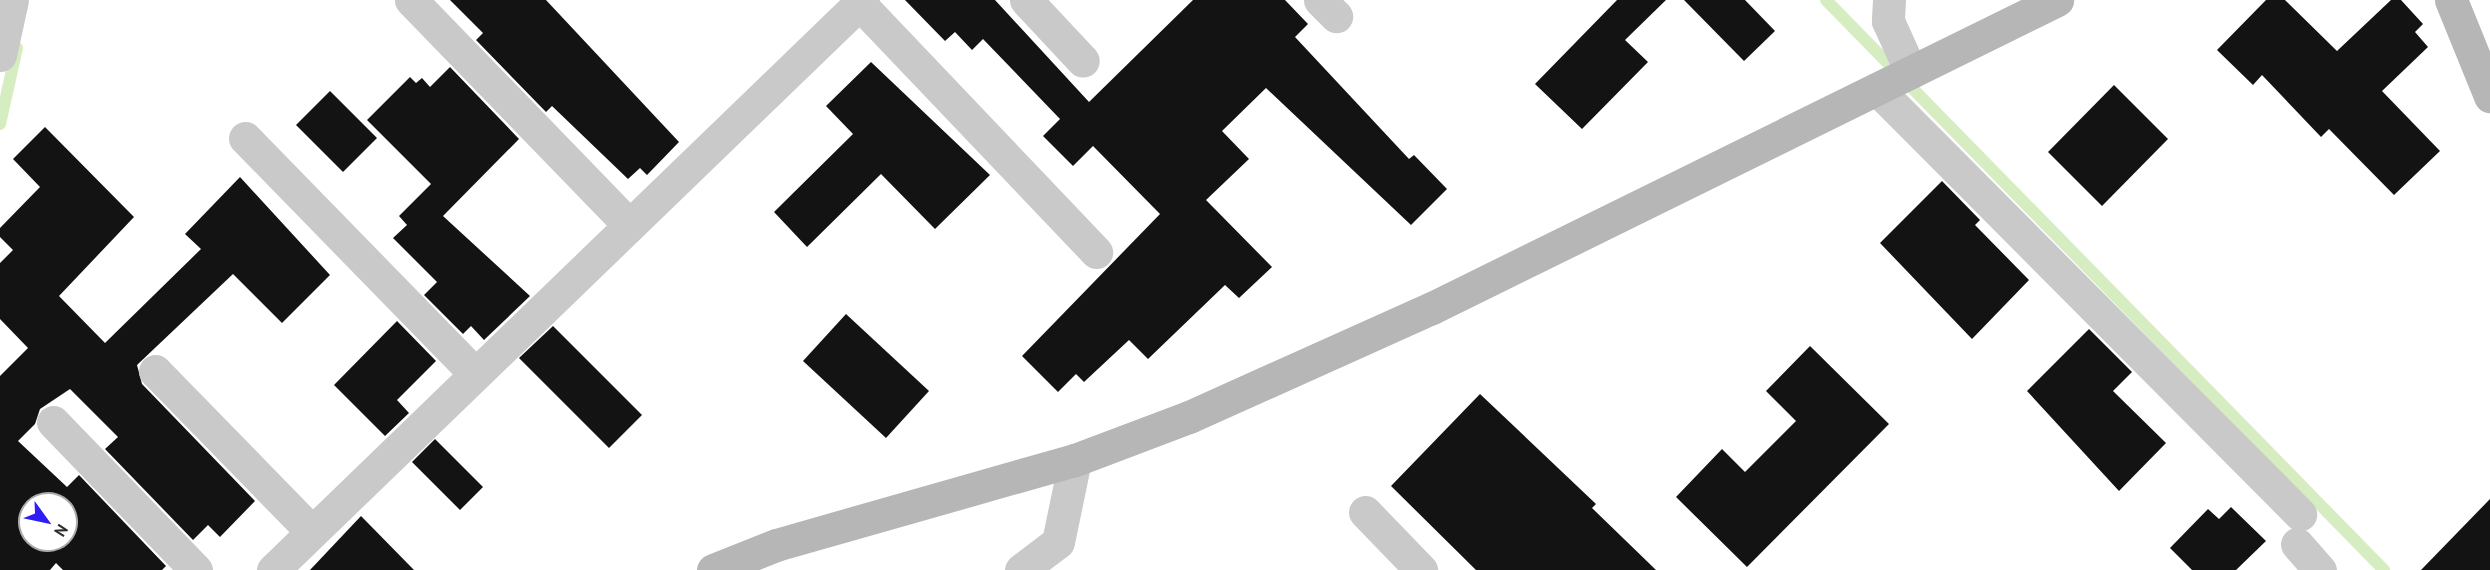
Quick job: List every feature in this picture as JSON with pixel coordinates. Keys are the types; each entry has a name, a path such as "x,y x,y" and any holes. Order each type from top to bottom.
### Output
{"street":[{"path":"0,54 12,0"},
{"path":"411,0 628,224"},
{"path":"1026,0 1083,61"},
{"path":"1889,0 1888,21 1911,72"},
{"path":"713,570 776,545 1076,460 1189,417 1432,308 2057,0"},
{"path":"2451,0 2490,96"},
{"path":"273,570 628,224 861,2 1096,252"},
{"path":"1877,89 2298,529 2320,570"},
{"path":"245,138 474,374"},
{"path":"155,371 312,532"},
{"path":"53,422 196,570"},
{"path":"1021,570 1058,542 1076,460"},
{"path":"1365,512 1421,570"}],"building":[{"path":"450,0 546,0 679,142 647,175 640,168 628,179 552,106 546,112 476,40 483,33"},
{"path":"905,0 995,0 1089,102 1193,0 1285,0 1308,24 1295,37 1409,159 1414,155 1447,189 1411,225 1266,88 1222,131 1249,159 1206,200 1272,267 1239,298 1225,285 1148,359 1129,340 1084,382 1076,374 1058,392 1022,356 1160,214 1093,146 1073,166 1043,136 1060,119 983,39 972,50 955,32 945,41"},
{"path":"1617,0 1666,0 1625,40 1648,62 1582,129 1535,84"},
{"path":"1684,0 1745,0 1775,31 1744,61"},
{"path":"2266,0 2285,0 2337,51 2391,0 2401,0 2423,24 2415,32 2428,47 2382,91 2440,151 2394,195 2329,129 2321,137 2262,75 2253,85 2217,50"},
{"path":"871,62 990,175 935,229 881,174 807,247 774,212 853,134 826,106"},
{"path":"450,67 519,139 443,216 530,296 484,340 471,326 463,334 424,295 437,282 393,238 407,225 399,216 431,184 367,120 410,77 416,83 422,78 430,87"},
{"path":"2114,85 2168,139 2102,206 2048,152"},
{"path":"330,91 377,138 343,172 296,125"},
{"path":"45,127 134,217 59,296 105,343 201,249 185,234 240,177 330,275 282,323 233,274 137,365 142,384 255,501 220,537 208,525 193,540 105,449 118,437 70,389 40,409 35,424 18,441 67,487 79,475 166,566 162,570 63,570 56,563 50,570 0,570 0,376 28,348 0,319 0,263 13,250 0,237 0,228 40,187 13,159"},
{"path":"1942,181 1980,220 1975,225 2029,280 1972,339 1880,243"},
{"path":"846,314 929,391 886,438 803,361"},
{"path":"397,321 436,361 397,400 409,413 385,436 334,385"},
{"path":"553,326 642,415 609,448 519,358"},
{"path":"2089,329 2132,372 2113,391 2166,443 2119,491 2027,391"},
{"path":"1810,346 1889,424 1747,567 1676,497 1722,449 1745,472 1796,421 1766,391"},
{"path":"1480,394 1596,504 1592,508 1656,570 1476,570 1391,486"},
{"path":"435,439 483,487 460,510 412,462"},
{"path":"2490,499 2490,570 2421,570"},
{"path":"2231,507 2266,541 2236,570 2192,570 2170,548 2208,509 2219,519"},
{"path":"361,516 414,570 310,570"}],"waterway":[{"path":"1826,0 2384,570"},
{"path":"0,124 17,48"}]}
